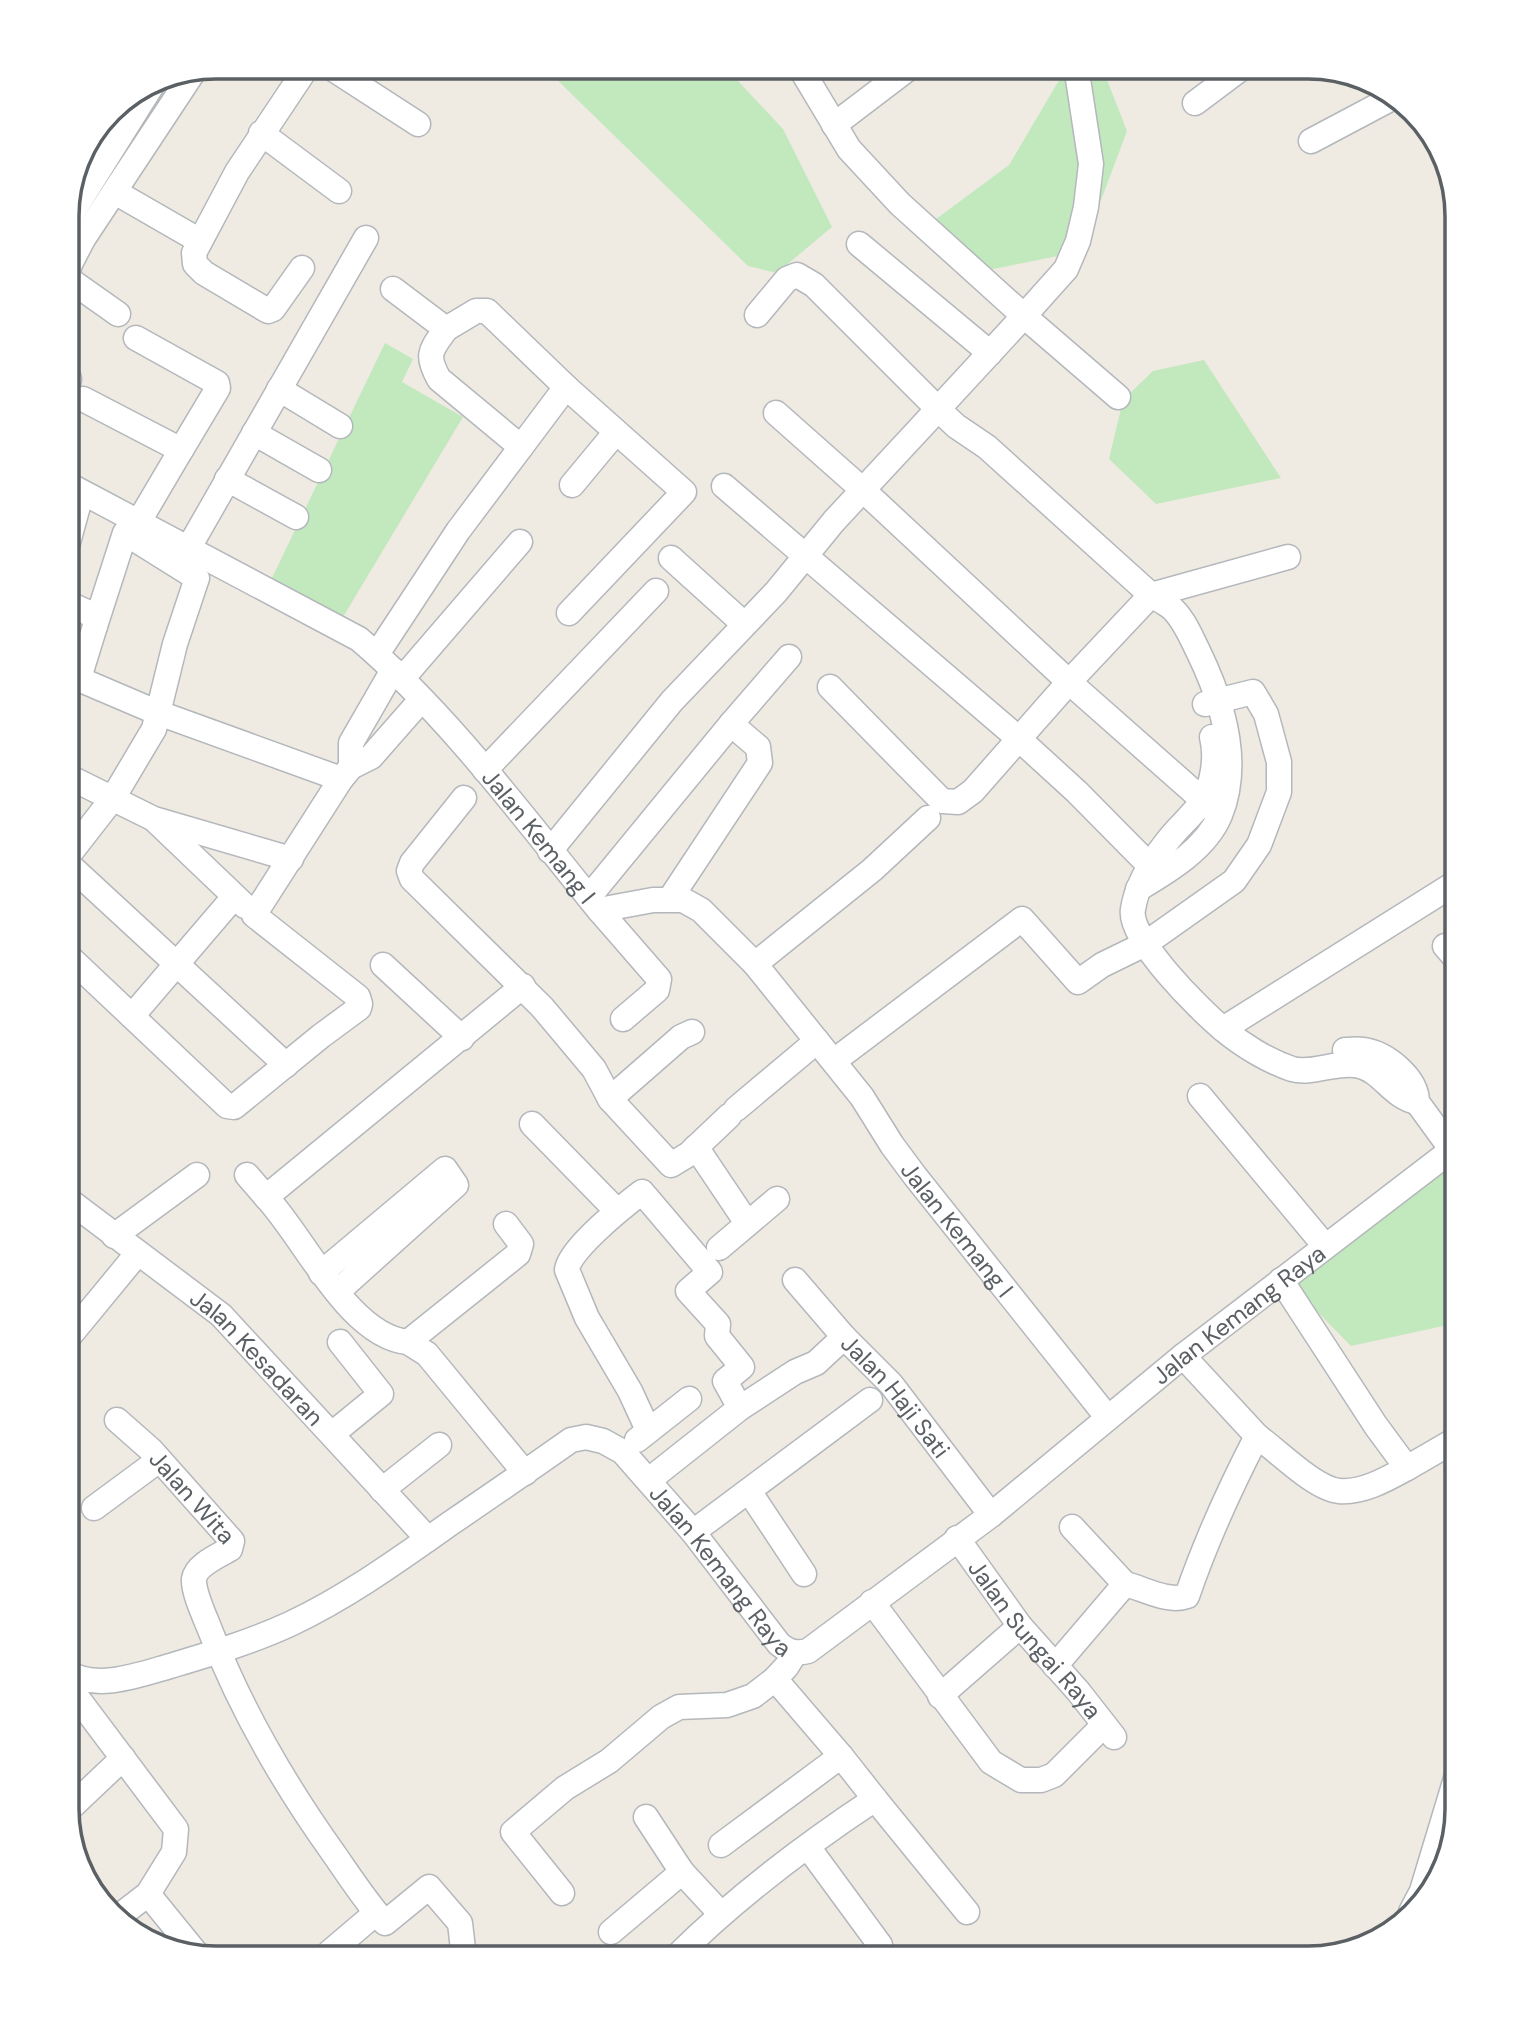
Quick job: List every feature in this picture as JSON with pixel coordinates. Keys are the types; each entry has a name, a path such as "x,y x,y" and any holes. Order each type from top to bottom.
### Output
{"street":[{"path":"298,79 237,172 194,253 195,264 204,273 264,310 273,309 302,268"},
{"path":"350,79 418,124"},
{"path":"807,79 849,149 881,185 1024,316 1118,397"},
{"path":"834,125 894,79"},
{"path":"550,850 672,701 776,592 805,556 1066,269 1081,230 1091,164 1078,79"},
{"path":"1195,103 1226,79"},
{"path":"79,247 187,82"},
{"path":"80,201 143,100"},
{"path":"1311,141 1385,102"},
{"path":"261,133 339,191"},
{"path":"115,192 200,241"},
{"path":"188,549 366,238"},
{"path":"859,244 990,353"},
{"path":"757,315 787,279 797,275 814,285 956,426 987,447 1032,491 1078,528 1151,595 1171,607 1199,653 1212,703 1230,755 1230,775 1212,808 1203,841 1155,871 1138,889 1132,911 1136,931 1172,978 1223,1029 1256,1052 1293,1069 1351,1065 1364,1058 1385,1059 1402,1071 1417,1093 1416,1102 1445,1136"},
{"path":"79,286 118,314"},
{"path":"393,289 446,329"},
{"path":"521,447 439,379 430,364 431,350 446,329 476,311 487,311 566,387 684,492 569,613"},
{"path":"136,338 217,383 218,388 138,523"},
{"path":"254,915 346,773 351,743 458,531 566,387"},
{"path":"279,389 340,426"},
{"path":"79,396 181,450"},
{"path":"776,413 1069,682 1212,808"},
{"path":"572,485 616,432"},
{"path":"254,433 319,470"},
{"path":"227,479 296,517"},
{"path":"724,486 1019,739 1077,792 1155,871"},
{"name":"Jalan Kemang I","path":"79,498 138,523 343,629 391,668 421,700 485,770 594,903 670,899 683,900 701,910 755,964 834,1061 862,1097 915,1177 1108,1418"},
{"path":"79,662 95,626 125,533 197,578 175,644 156,712 154,729 113,798 79,842"},
{"path":"391,668 520,542"},
{"path":"830,687 942,801 958,802 973,791 1069,682 1151,595 1288,556"},
{"path":"671,558 744,624"},
{"path":"485,770 656,591"},
{"path":"79,608 95,619 95,626"},
{"path":"623,1019 657,990 659,979 594,903 731,724 789,657"},
{"path":"79,679 156,712 346,773"},
{"path":"834,1061 1021,919 1078,982 1124,953 1145,944 1234,881 1259,845 1279,792 1279,762 1266,714 1251,691 1212,703"},
{"path":"346,773 371,757 421,700"},
{"path":"670,899 760,763 758,747 731,724"},
{"path":"79,782 154,819 291,859"},
{"path":"464,798 412,863 409,870 412,879 523,986 594,1069 610,1100 671,1165 696,1147 817,1041"},
{"path":"755,964 872,870 928,818"},
{"path":"79,966 231,1107 356,1012 360,1004 358,997 254,915 154,819"},
{"path":"79,874 286,1065"},
{"path":"1223,1029 1445,890"},
{"path":"132,1016 234,897"},
{"path":"383,965 462,1038"},
{"path":"266,1196 523,986"},
{"path":"610,1100 681,1037 692,1032"},
{"path":"1200,1096 1325,1247"},
{"path":"532,1124 617,1211"},
{"path":"696,1147 747,1223"},
{"name":"Jalan Kemang Raya","path":"79,1680 103,1682 146,1673 218,1651 288,1625 373,1577 571,1440 586,1437 603,1441 623,1452 693,1532 779,1644 795,1653 808,1651 991,1515 1184,1356 1445,1156"},
{"path":"321,1273 445,1169 456,1185 337,1292"},
{"path":"114,1236 197,1175"},
{"path":"247,1175 284,1216 321,1273 364,1321 382,1335 394,1341 408,1342 427,1353 525,1473"},
{"path":"648,1430 630,1391 586,1318 566,1270 571,1257 617,1211 642,1192 710,1272 688,1292 718,1324 718,1336 742,1367 726,1381 740,1408"},
{"path":"719,1248 777,1199"},
{"name":"Jalan Kesadaran","path":"79,1208 221,1315 428,1539"},
{"path":"408,1342 518,1254 521,1244 506,1224"},
{"path":"79,1324 137,1254"},
{"name":"Jalan Haji Sati","path":"795,1280 844,1337 891,1384 991,1515"},
{"path":"1281,1280 1376,1426 1407,1468"},
{"path":"649,1480 740,1408 795,1372 816,1363 844,1337"},
{"path":"332,1434 381,1394 340,1342"},
{"path":"1184,1356 1257,1436 1326,1488 1338,1491 1356,1490 1381,1482 1445,1446"},
{"path":"623,1452 689,1399"},
{"path":"693,1532 870,1401"},
{"name":"Jalan Wita","path":"117,1420 159,1460 232,1541 230,1549 200,1568 195,1576 201,1609 218,1651"},
{"path":"1072,1527 1125,1584 1169,1598 1187,1596 1218,1512 1257,1436"},
{"path":"382,1490 439,1445"},
{"path":"94,1508 159,1460"},
{"path":"749,1491 804,1574"},
{"name":"Jalan Sungai Raya","path":"940,1696 991,1762 1021,1780 1041,1780 1054,1775 1109,1731 1020,1626 957,1538"},
{"path":"1055,1667 1125,1584"},
{"path":"872,1602 940,1696 1020,1626"},
{"path":"218,1651 241,1704 297,1803 376,1913 385,1923 429,1887 460,1923 463,1946"},
{"path":"562,1893 513,1832 565,1788 609,1761 661,1717 679,1707 727,1704 752,1696 775,1679 795,1653"},
{"path":"775,1679 967,1912"},
{"path":"79,1695 176,1829 174,1852 148,1894 125,1912"},
{"path":"721,1845 841,1756"},
{"path":"79,1800 123,1758"},
{"path":"689,1946 721,1914 875,1799"},
{"path":"646,1817 682,1872 721,1914"},
{"path":"1425,1881 1444,1818"},
{"path":"808,1847 880,1945"},
{"path":"611,1933 682,1872"},
{"path":"148,1894 188,1944"},
{"path":"337,1946 376,1913"}],"green space":[{"path":"556,79 736,79 783,129 832,227 777,273 748,266"},
{"path":"1060,79 1107,79 1127,131 1082,251 974,273 932,222 1009,165"},
{"path":"385,343 413,359 402,382 463,417 343,617 271,580"},
{"path":"1204,360 1281,478 1156,504 1109,459 1123,400 1153,371"},
{"path":"1445,1164 1445,1326 1351,1346 1291,1285"}]}
